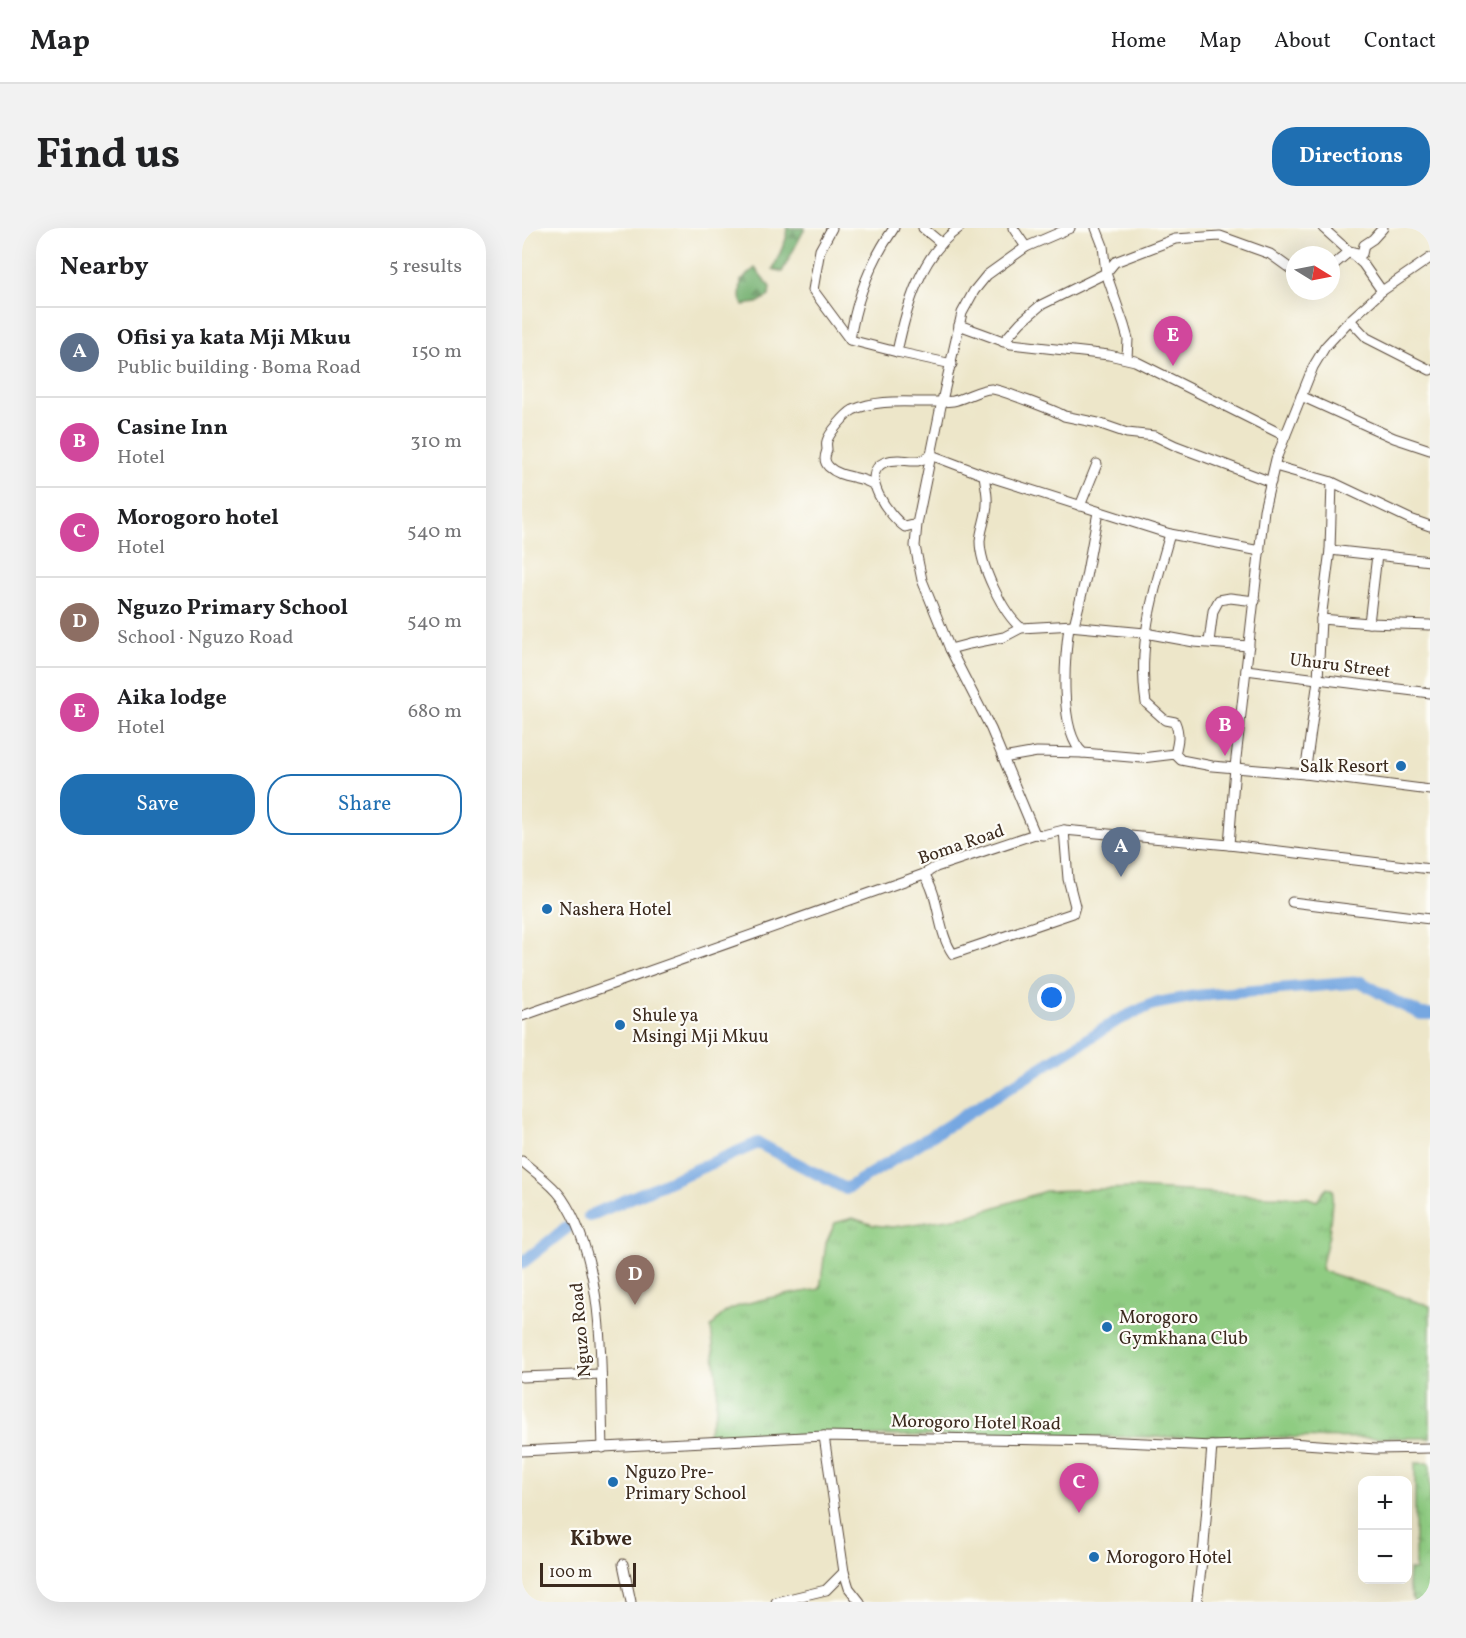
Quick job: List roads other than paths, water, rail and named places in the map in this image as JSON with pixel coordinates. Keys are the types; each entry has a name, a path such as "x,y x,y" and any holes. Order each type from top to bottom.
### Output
{"street":[{"path":"832,228 820,250 813,290 850,340 952,364"},
{"path":"850,340 853,321 868,275 878,252 894,228"},
{"path":"923,228 941,243"},
{"path":"897,352 903,322 926,266 941,243 959,228"},
{"path":"1013,228 1026,247"},
{"path":"1035,834 978,702 950,649 918,567 915,546 917,524 962,313 974,291 987,275 1026,247 1070,228"},
{"path":"1096,228 1102,246 1106,273 1128,339 1126,358"},
{"path":"1323,228 1363,264 1382,291"},
{"path":"1350,251 1362,254 1364,245 1383,228"},
{"path":"1003,342 1032,312 1106,273 1115,262 1175,239 1220,236 1270,254 1286,266"},
{"path":"1340,259 1350,251"},
{"path":"1229,845 1235,767 1264,510 1285,436 1313,368 1325,347 1382,291 1430,258"},
{"path":"1350,320 1367,338 1430,370"},
{"path":"959,325 1003,342 1126,358 1147,366 1285,436"},
{"path":"874,484 867,479 842,475 828,465 825,459 827,439 831,431 851,411 890,403 962,399 992,389 1034,402 1064,416 1098,423 1127,433 1155,436 1271,482"},
{"path":"1301,396 1394,438 1430,450"},
{"path":"917,524 905,527 894,519 878,497 874,484 881,464 902,459 918,461 931,455 984,476 1170,534 1260,551"},
{"path":"1080,506 1096,464"},
{"path":"1275,466 1332,482 1410,519 1430,526"},
{"path":"984,476 987,504 980,537 982,560 1004,609 1012,621 1021,628"},
{"path":"1305,774 1318,680 1321,618 1330,550 1332,482"},
{"path":"1083,753 1072,736 1066,683 1072,625 1086,577 1098,512"},
{"path":"1170,534 1152,597 1145,633 1143,663 1146,703 1165,720 1175,722 1179,737 1175,754"},
{"path":"1330,550 1430,561"},
{"path":"1370,623 1377,555"},
{"path":"1209,642 1213,611 1219,600 1230,598 1255,601"},
{"path":"1321,618 1370,623 1430,625"},
{"path":"950,649 1004,638 1021,628 1072,625 1145,633 1194,642 1249,646"},
{"name":"Uhuru Street","path":"1246,670 1430,693"},
{"path":"1062,752 1070,744 1072,736"},
{"path":"1003,758 1037,752 1142,758 1175,754 1182,760 1212,766 1305,774 1430,790"},
{"path":"924,874 931,884 946,944 953,954 957,954 977,945 1073,913 1075,906 1068,879 1064,830"},
{"name":"Boma Road","path":"522,1016 924,874 936,867 1035,834 1043,835 1064,830 1229,845 1430,869"},
{"path":"1292,902 1430,919"},
{"name":"Nguzo Road","path":"522,1161 555,1190 572,1215 579,1229 594,1281 601,1374 603,1448"},
{"path":"522,1377 601,1374"},
{"path":"824,1436 844,1572 849,1588 860,1602"},
{"name":"Morogoro Hotel Road","path":"522,1450 824,1436 1100,1441 1212,1446 1290,1443 1376,1449 1430,1448"},
{"path":"1197,1602 1212,1446"},
{"path":"622,1564 631,1602"},
{"path":"826,1590 844,1572"},
{"path":"776,1602 826,1590 849,1588"}],"waterway":[{"path":"589,1216 758,1143 846,1189 1118,1020 1153,1004 1195,996 1361,982 1421,1014 1430,1014"},
{"path":"522,1263 568,1227"}],"place":[{"name":"Aika lodge","path":"1173,366"},
{"name":"Casine Inn","path":"1225,756"},
{"name":"Salk Resort","path":"1401,766"},
{"name":"Ofisi ya kata Mji Mkuu","path":"1121,877"},
{"name":"Nashera Hotel","path":"547,909"},
{"name":"Shule ya Msingi Mji Mkuu","path":"620,1025"},
{"name":"Nguzo Primary School","path":"635,1305"},
{"name":"Morogoro Gymkhana Club","path":"1107,1327"},
{"name":"Nguzo Pre- Primary School","path":"613,1482"},
{"name":"Morogoro hotel","path":"1079,1513"},
{"name":"Morogoro Hotel","path":"1094,1557"}],"district":[{"name":"Kibwe","path":"601,1538"}]}
